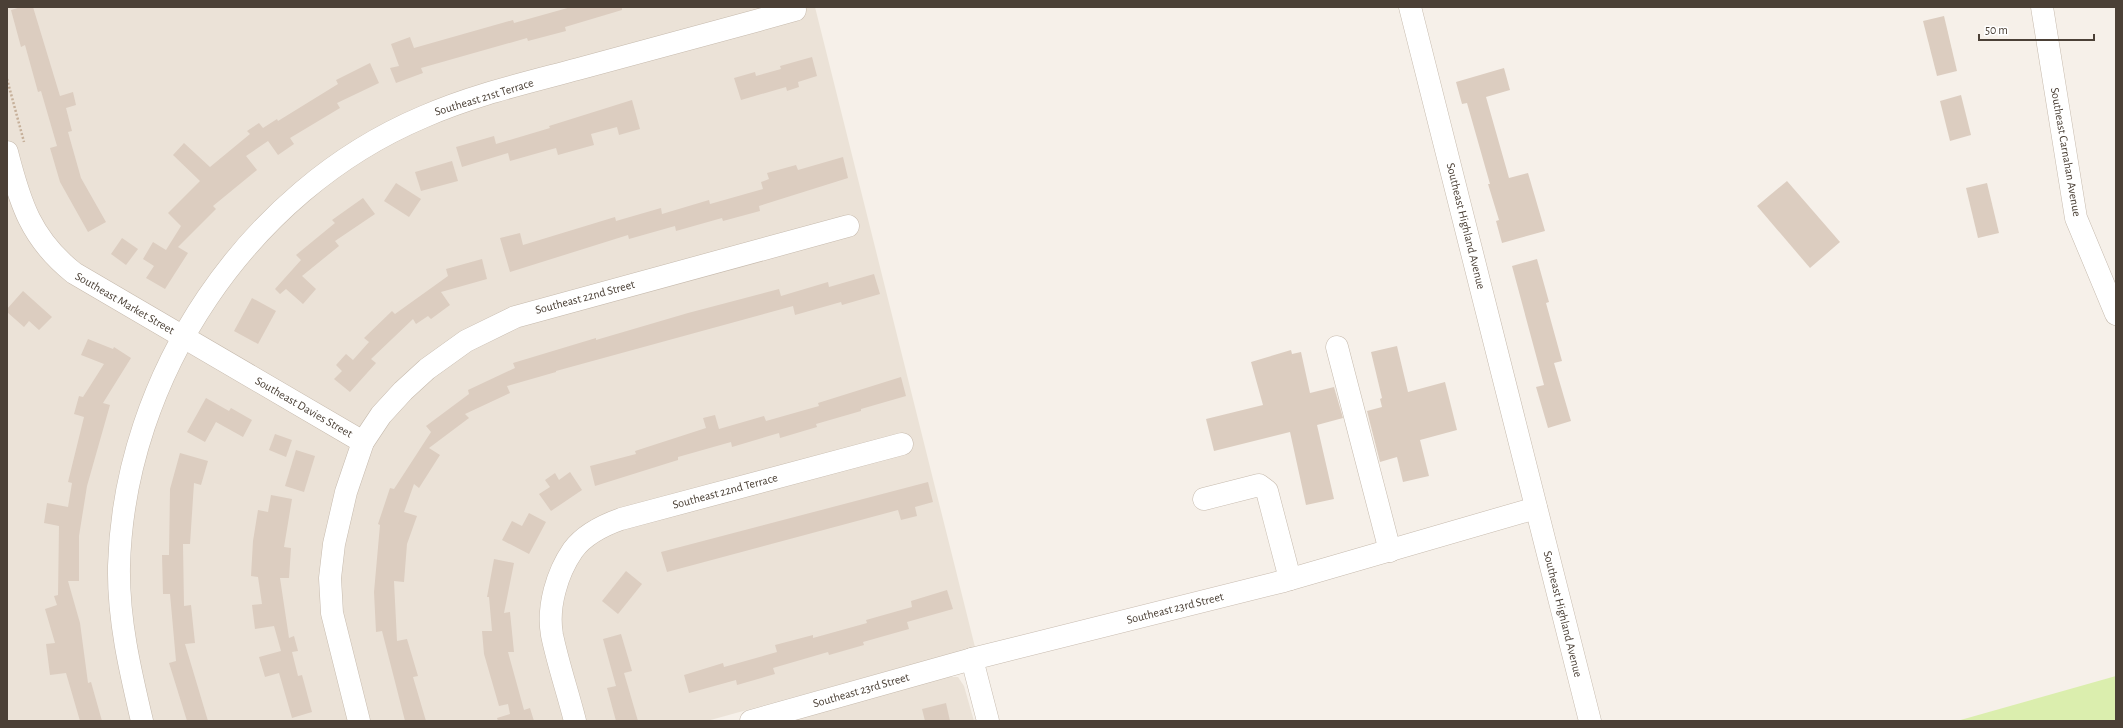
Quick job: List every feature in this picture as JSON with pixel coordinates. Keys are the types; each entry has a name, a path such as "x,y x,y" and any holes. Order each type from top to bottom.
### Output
{"street":[{"name":"Southeast Highland Avenue","path":"1410,7 1590,721"},
{"name":"Southeast Carnahan Avenue","path":"2042,7 2076,218 2116,314"},
{"name":"Southeast 21st Terrace","path":"184,337 215,288 259,233 316,180 350,156 385,135 422,117 478,96 795,10"},
{"name":"Southeast Market Street","path":"16,151 24,211 33,229 51,253 74,273 184,337 164,375 141,434 131,475 122,530 120,593 123,634 142,721"},
{"name":"Southeast 22nd Street","path":"363,442 385,410 427,369 466,341 493,326 528,312 848,226"},
{"name":"Southeast Davies Street","path":"184,337 363,442 346,492 334,544 330,578 332,613 360,721"},
{"path":"1337,347 1390,551"},
{"name":"Southeast 22nd Terrace","path":"576,721 552,634 551,625 554,596 564,566 573,549 587,536 615,521 902,444"},
{"path":"1204,499 1259,485 1267,491 1290,579"},
{"name":"Southeast 23rd Street","path":"751,721 972,659 1290,579 1536,508"},
{"path":"972,659 988,721"}],"path":[{"path":"7,79 16,151"}],"shaded area":[{"path":"7,7 815,7 975,647 707,721 7,721"},
{"path":"943,677 958,677 964,686 974,721 791,721"}],"green space":[{"path":"2116,676 2116,721 1957,721"}],"building":[{"path":"21,7 33,7 60,96 73,92 76,105 66,108 72,131 68,132 81,178 106,222 88,232 60,182 50,148 57,146 41,91 38,92 25,45 21,47 11,10"},
{"path":"571,7 622,7 622,10 565,27 566,31 528,41 527,38 421,68 423,73 396,83 390,68 399,66 391,44 410,37 414,48 513,20 514,23"},
{"path":"1944,16 1957,71 1937,76 1923,21"},
{"path":"812,57 817,76 798,82 799,87 787,91 786,87 741,100 734,78 755,72 756,76 781,69 780,66"},
{"path":"370,63 379,83 337,103 340,108 290,138 294,144 278,155 268,141 246,156 257,170 213,206 216,209 178,247 188,253 165,289 146,278 154,266 143,259 153,242 166,250 181,226 168,213 200,181 173,155 184,143 210,167 250,134 247,131 259,123 263,128 277,119 278,121 338,84 336,80"},
{"path":"1504,68 1510,90 1486,97 1509,178 1528,173 1545,231 1502,243 1496,221 1499,220 1488,184 1490,184 1467,103 1462,104 1456,82"},
{"path":"1961,95 1971,135 1950,141 1940,101"},
{"path":"632,100 640,129 619,135 617,127 591,134 594,145 558,155 556,148 510,161 508,153 462,167 456,147 494,136 496,144 550,128 549,126"},
{"path":"843,157 848,178 759,206 760,211 723,221 722,218 676,231 675,226 629,239 628,235 510,272 500,238 520,233 523,245 615,217 616,221 661,208 662,214 709,200 710,204 763,189 761,182 769,179 767,173 796,165 798,170"},
{"path":"452,161 458,181 421,191 415,172"},
{"path":"1787,181 1840,242 1810,268 1757,206"},
{"path":"396,183 421,199 409,217 384,201"},
{"path":"1987,183 1999,233 1978,238 1966,188"},
{"path":"363,198 375,214 335,241 339,246 302,276 316,289 303,304 286,289 280,294 275,289 301,260 296,255 335,223 332,220"},
{"path":"122,238 138,249 126,265 111,254"},
{"path":"482,259 487,279 441,292 450,305 431,319 428,316 416,324 413,319 371,359 376,363 350,392 334,379 342,371 336,365 346,354 353,360 369,342 364,338 392,311 395,314 448,276 446,269"},
{"path":"1537,259 1549,302 1546,303 1562,361 1554,363 1571,421 1548,428 1536,387 1544,385 1512,266"},
{"path":"874,274 880,294 842,305 841,302 795,315 793,306 556,371 507,386 510,393 465,414 469,418 429,448 440,455 419,488 414,484 404,512 417,516 407,544 404,582 394,581 397,641 407,639 418,676 413,677 426,721 405,721 382,631 376,632 374,592 380,525 378,524 390,488 394,489 431,432 426,426 469,394 468,390 515,368 513,363 596,338 596,340 688,313 779,289 781,296 828,282 829,287"},
{"path":"23,291 52,317 39,330 29,321 24,327 7,312 7,309"},
{"path":"252,298 276,311 258,344 234,331"},
{"path":"88,339 113,349 114,347 131,358 103,403 110,405 87,486 79,536 79,581 68,581 80,623 88,683 91,682 102,721 80,721 66,673 50,675 46,644 55,643 45,609 57,605 54,596 58,595 59,526 44,523 47,503 68,507 72,483 68,482 84,417 74,414 79,396 83,397 104,364 81,355"},
{"path":"1397,346 1408,392 1445,382 1457,430 1420,440 1429,476 1403,482 1397,457 1380,462 1367,411 1382,407 1380,399 1382,398 1371,352"},
{"path":"1291,350 1292,354 1301,352 1310,393 1334,387 1343,418 1317,425 1334,499 1306,505 1290,432 1214,451 1206,419 1263,405 1251,362"},
{"path":"901,377 906,396 816,424 817,427 780,438 779,433 732,447 731,442 678,457 678,460 595,486 590,466 636,454 635,451 706,428 703,418 715,415 719,429 764,416 766,421 819,406 818,403"},
{"path":"206,398 229,411 231,408 252,420 243,437 216,422 205,442 187,432"},
{"path":"275,434 292,440 286,457 269,450"},
{"path":"296,450 315,456 304,492 285,486"},
{"path":"180,453 208,461 201,485 194,483 190,544 183,544 184,606 191,605 195,643 185,644 208,721 187,721 169,663 176,661 170,594 163,594 162,555 169,555 170,489"},
{"path":"570,472 582,490 551,511 539,494 550,487 545,480 555,473 559,480"},
{"path":"928,482 933,502 915,507 917,516 901,520 898,510 667,572 661,552"},
{"path":"271,495 292,499 284,547 291,548 289,578 280,578 289,638 294,636 298,651 292,652 298,676 302,675 312,712 292,718 279,673 265,677 259,657 281,651 274,626 255,629 252,605 262,604 258,577 251,576 253,541 258,510 268,512"},
{"path":"529,513 546,522 529,554 502,540 512,521 522,526"},
{"path":"494,559 514,563 504,613 510,612 514,652 508,652 524,710 530,708 534,721 498,721 497,718 510,714 508,704 499,706 484,654 482,631 492,631 489,597 487,597"},
{"path":"626,571 642,584 618,614 602,601"},
{"path":"947,590 953,609 907,622 909,629 863,642 864,645 829,655 828,652 773,668 775,674 737,685 736,680 689,693 684,675 723,663 724,667 777,652 775,645 813,635 813,638 867,623 866,620 912,607 911,601"},
{"path":"621,634 632,671 624,673 638,721 616,721 607,688 616,686 603,639"},
{"path":"946,703 950,721 925,721 922,709"}]}
